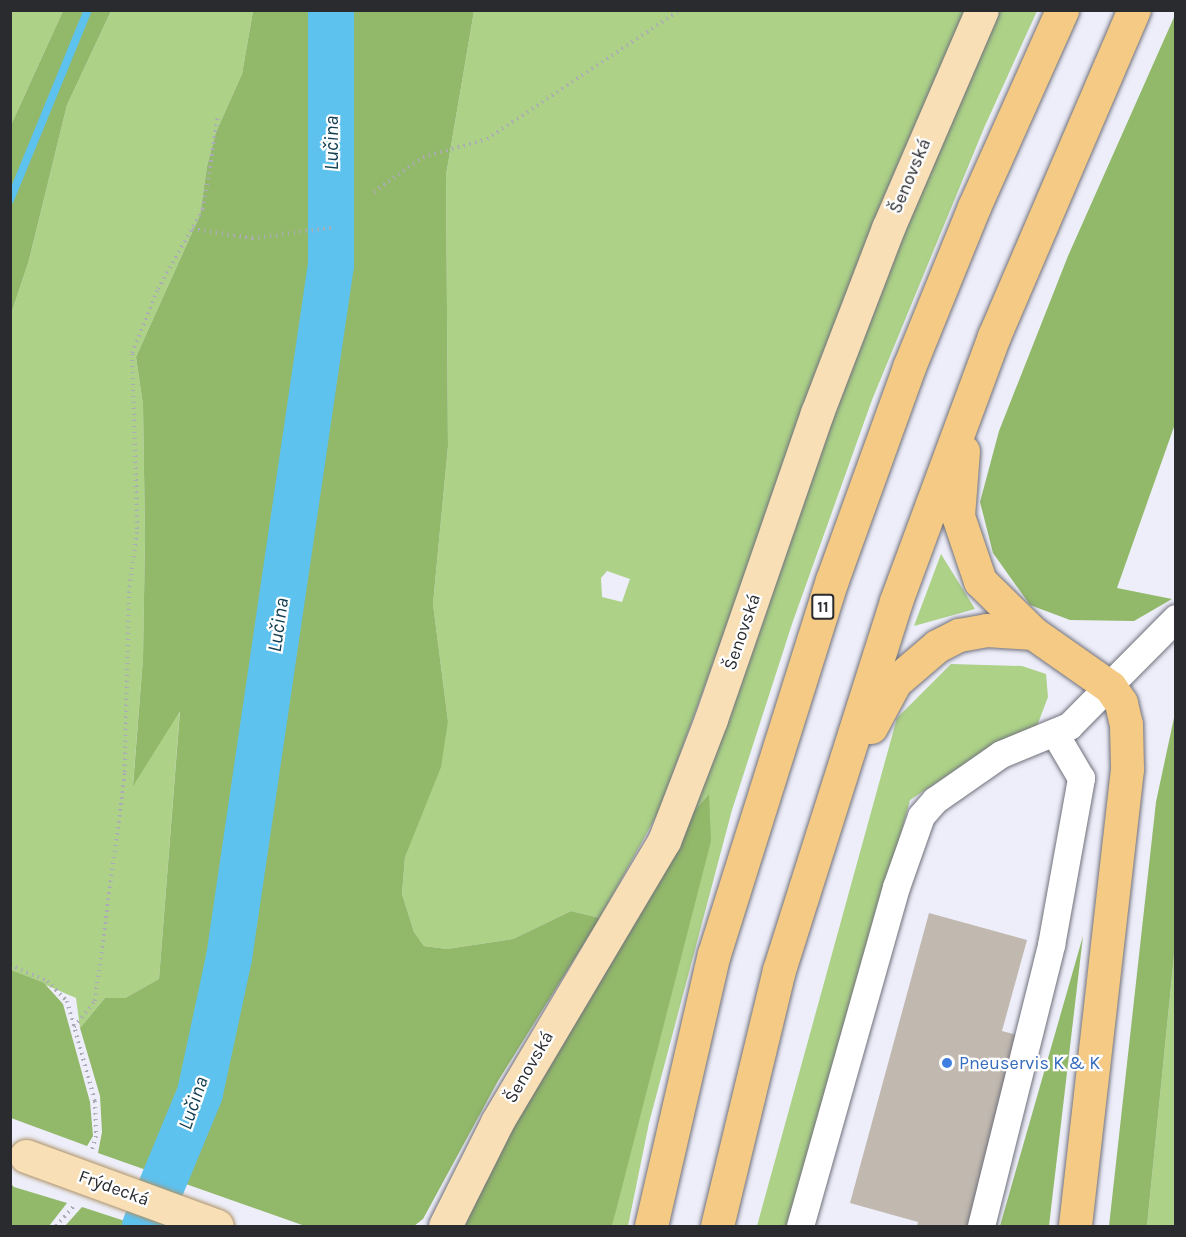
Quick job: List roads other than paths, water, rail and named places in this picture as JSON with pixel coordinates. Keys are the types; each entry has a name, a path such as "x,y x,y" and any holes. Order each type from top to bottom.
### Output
{"highway":[{"name":"11","path":"651,1227 714,954 832,580 909,367 974,207 1062,10"},
{"path":"717,1227 779,970 814,850 896,601 994,336 1134,10"},
{"path":"994,336 963,451 958,516 980,581 1033,633 1110,687 1121,703 1126,724 1127,770 1075,1227"},
{"path":"814,850 844,810 872,723 905,671 937,646 959,635 986,630 1033,633"}],"main road":[{"name":"Šenovská","path":"445,1227 497,1122 664,841 722,688 817,413 888,228 982,10"},
{"name":"Frýdecká","path":"18,1153 217,1227"}],"street":[{"path":"800,1227 896,887 921,816 935,800 1001,754 1069,726 1176,618"},
{"path":"981,1227 1052,945 1081,778 1054,732"}],"waterway":[{"path":"10,200 88,10"},
{"name":"Lučina","path":"145,1226 200,1093 229,958 331,265 331,10"}],"place":[{"name":"Pneuservis K & K","path":"947,1063"}]}
